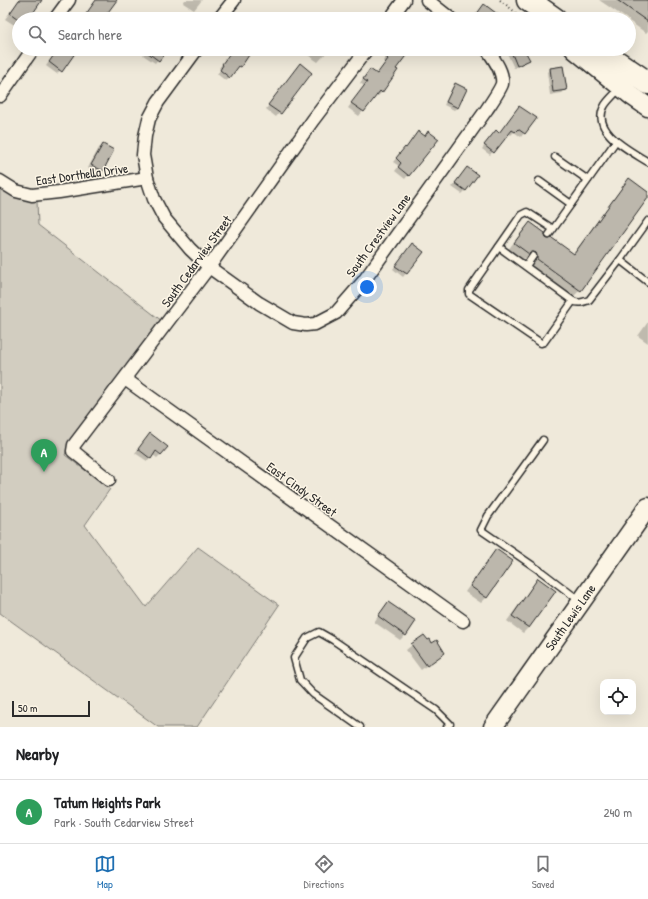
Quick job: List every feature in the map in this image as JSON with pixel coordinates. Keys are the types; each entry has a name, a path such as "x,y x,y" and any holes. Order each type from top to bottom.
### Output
{"highway":[{"path":"528,0 545,12"},
{"path":"608,56 648,83"}],"street":[{"path":"60,12 69,0"},
{"path":"225,12 234,0"},
{"path":"395,12 404,0"},
{"path":"427,0 443,12"},
{"path":"518,0 532,12"},
{"path":"0,96 28,56"},
{"name":"South Crestview Lane","path":"192,56 158,102 149,118 143,155 147,178 154,199 164,218 190,249 209,267 259,303 292,323 306,325 315,324 336,313 363,282 490,104 502,84 501,74 491,56"},
{"name":"South Cedarview Street","path":"109,480 73,451 74,445 209,267 313,120 362,56"},
{"path":"583,56 648,107"},
{"name":"East Dorthella Drive","path":"0,181 16,191 32,195 147,178"},
{"name":"East Cindy Street","path":"125,379 463,621"},
{"name":"South Lewis Lane","path":"493,727 648,507"}],"lane":[{"path":"621,87 604,106 601,119 604,130 616,141 648,162"},
{"path":"549,235 616,141"},
{"path":"555,157 588,180"},
{"path":"539,181 571,204"},
{"path":"553,229 527,212 521,215 469,290 469,294 541,343 544,342 573,301"},
{"path":"499,247 573,301 577,303 583,302 589,300 620,260 648,220"},
{"path":"642,229 648,234"},
{"path":"526,266 533,256"},
{"path":"620,260 648,282"},
{"path":"543,440 488,516 481,530 542,572 581,602"},
{"path":"360,727 313,694 300,680 294,658 307,638 319,632 333,640 436,710 450,724 447,727"}],"path":[{"path":"500,0 515,12"}],"shaded area":[{"path":"0,187 16,197 37,201 38,225 162,321 69,443 65,455 110,489 85,525 146,607 198,547 279,605 197,727 158,727 0,613"}],"building":[{"path":"19,0 42,0 34,12 12,12 12,14 10,13"},
{"path":"96,0 117,0 108,12 87,12"},
{"path":"617,0 648,0 648,22 636,12"},
{"path":"484,4 495,12 478,12"},
{"path":"53,56 73,56 62,72 49,62"},
{"path":"152,56 163,56 159,61"},
{"path":"228,56 248,56 241,67 239,66 230,78 220,70 223,65 222,64"},
{"path":"406,56 382,93 380,91 364,112 351,103 367,82 363,79 370,69 377,74 388,59 386,57"},
{"path":"513,56 528,56 530,60 517,66"},
{"path":"300,63 312,73 281,114 268,105"},
{"path":"563,66 567,90 553,92 550,68"},
{"path":"455,83 467,89 458,108 446,102"},
{"path":"519,106 537,118 525,134 518,129 515,132 512,130 494,153 484,145 496,130 499,133"},
{"path":"418,131 425,136 428,131 439,139 409,176 398,167 401,163 396,158 405,147 406,148"},
{"path":"103,144 114,150 103,171 91,165"},
{"path":"467,167 478,175 466,191 455,183"},
{"path":"629,178 648,192 648,198 581,291 537,259 536,253 533,252 529,254 514,243 530,222 545,233 546,238 552,238 574,254"},
{"path":"412,243 424,252 407,274 395,266"},
{"path":"150,433 168,447 161,455 156,451 151,459 138,449"},
{"path":"496,549 513,561 487,598 470,586"},
{"path":"538,578 556,591 529,628 512,616"},
{"path":"388,602 416,621 406,636 378,616"},
{"path":"424,635 428,640 430,639 432,643 437,640 445,653 427,666 411,644"}],"place":[{"name":"Tatum Heights Park","path":"44,472"}]}
